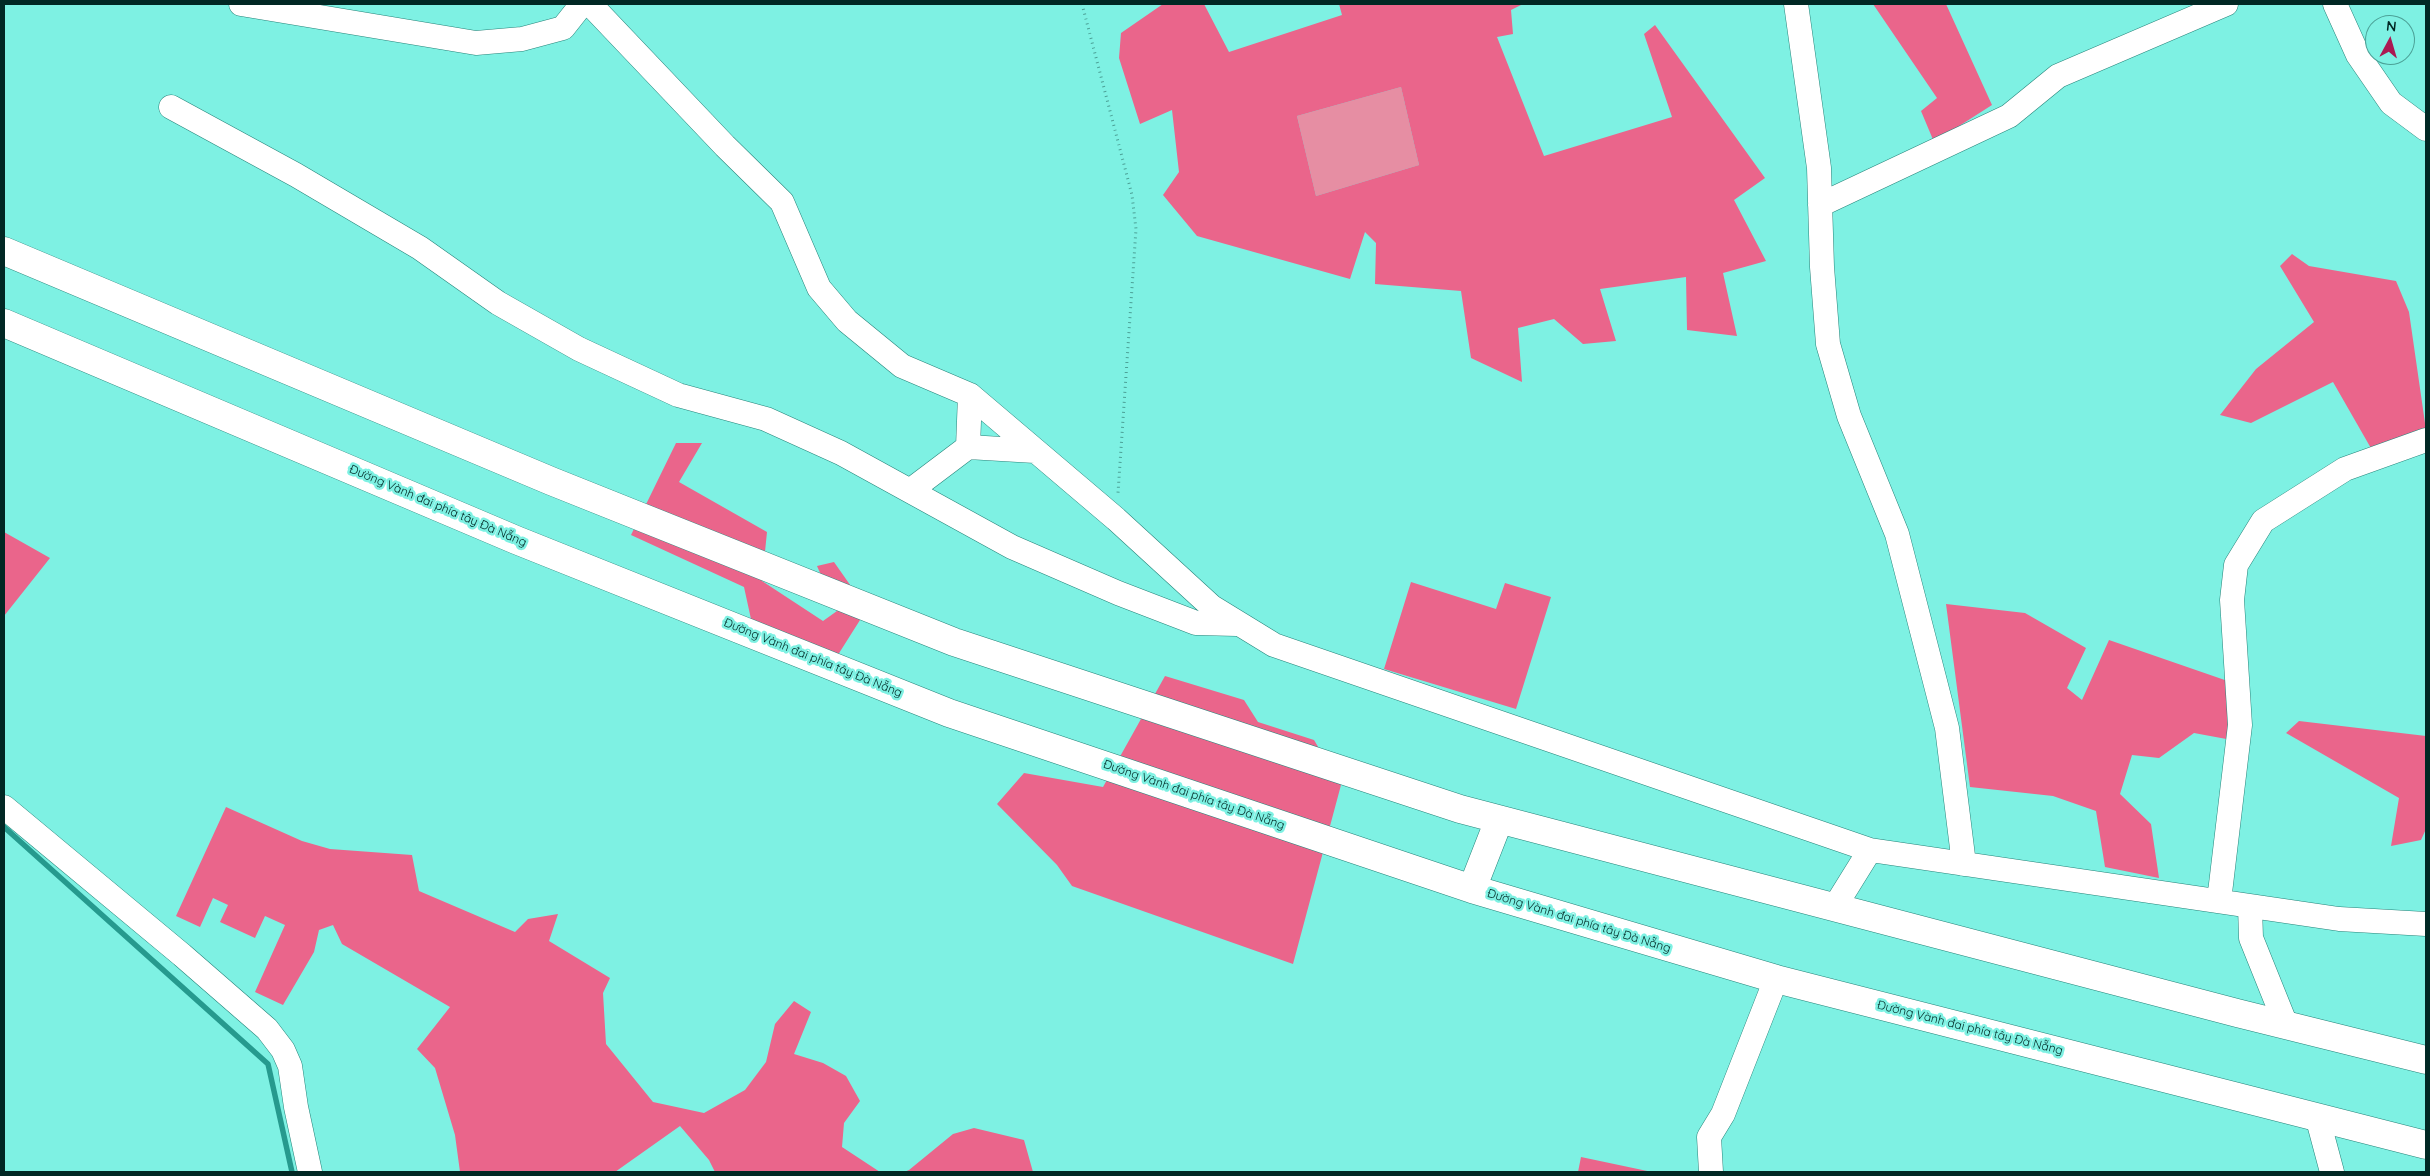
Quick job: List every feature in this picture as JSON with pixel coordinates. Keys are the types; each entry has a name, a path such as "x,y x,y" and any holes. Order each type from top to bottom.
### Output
{"main road":[{"path":"4,251 551,480 954,642 1460,809 1834,908 2426,1060"},
{"name":"Đường Vành đai phía tây Đà Nẵng","path":"4,322 516,540 949,713 1472,889 1776,979 2426,1145"},
{"path":"1472,889 1499,820"}],"street":[{"path":"241,4 476,43 522,39 563,28 582,4"},
{"path":"590,4 725,146 782,202 819,288 847,321 902,366 970,395 1116,519 1212,607 1274,645 1870,850 2339,919 2426,924"},
{"path":"1796,4 1819,168 1822,267 1828,344 1849,416 1897,534 1947,728 1964,864"},
{"path":"1820,205 2009,116 2058,76 2226,4"},
{"path":"2334,4 2358,55 2391,103 2426,129"},
{"path":"170,107 296,175 420,248 498,303 579,349 678,395 766,419 841,454 911,490 1012,547 1118,593 1196,623 1239,624"},
{"path":"968,447 970,395"},
{"path":"2219,901 2240,726 2232,600 2236,565 2263,521 2344,469 2426,440"},
{"path":"911,490 968,447 1035,450"},
{"path":"4,807 182,955 267,1029 283,1050 290,1066 296,1107 310,1172"},
{"path":"1834,908 1870,850"},
{"path":"2250,906 2251,938 2286,1025"},
{"path":"1711,1172 1709,1137 1723,1114 1776,979"},
{"path":"2317,1116 2332,1172"}],"path":[{"path":"1082,4 1132,195 1136,228 1116,519"}],"shaded area":[{"path":"1163,4 1204,4 1229,52 1342,15 1339,4 1523,4 1511,10 1513,34 1497,37 1544,156 1672,117 1644,34 1655,25 1765,178 1734,200 1766,261 1723,273 1737,336 1687,330 1686,277 1600,289 1616,341 1583,344 1554,319 1518,328 1522,382 1471,358 1461,291 1375,284 1376,243 1365,232 1350,279 1197,236 1163,195 1179,172 1172,110 1140,124 1119,58 1121,33","holes":["1401,87 1419,165 1316,196 1297,116"]},
{"path":"1873,4 1946,4 1992,105 1934,142 1921,111 1937,98"},
{"path":"1401,87 1419,165 1316,196 1297,116"},
{"path":"2292,254 2309,266 2396,281 2409,312 2426,430 2372,450 2333,382 2251,423 2220,415 2256,369 2314,322 2280,266"},
{"path":"676,443 702,443 679,482 767,532 762,581 823,621 837,611 817,566 834,562 867,609 829,669 756,642 744,587 631,535"},
{"path":"4,532 50,558 4,616"},
{"path":"1411,582 1496,609 1505,583 1551,597 1516,709 1384,669"},
{"path":"1946,604 2025,613 2086,648 2067,688 2082,700 2109,640 2245,687 2248,743 2194,733 2159,758 2132,755 2120,794 2151,824 2159,878 2105,867 2096,811 2053,796 1970,787"},
{"path":"1165,676 1244,700 1258,722 1314,740 1341,785 1293,964 1072,886 1057,865 997,804 1024,773 1103,787"},
{"path":"2299,721 2426,736 2426,829 2421,840 2391,846 2399,798 2286,733"},
{"path":"226,807 302,841 330,849 412,855 419,891 515,932 528,919 558,914 549,941 610,978 603,993 606,1044 653,1102 704,1113 745,1090 766,1062 775,1024 794,1001 811,1012 794,1054 823,1063 846,1076 860,1101 844,1123 842,1147 880,1172 715,1172 709,1160 680,1126 615,1172 460,1172 455,1135 435,1068 417,1049 450,1007 342,944 333,925 319,930 314,952 283,1005 255,992 285,925 265,916 255,938 220,922 228,905 213,898 200,927 176,916"},
{"path":"974,1128 1024,1140 1033,1172 904,1172 953,1134"},
{"path":"1581,1157 1652,1172 1578,1172"}],"waterway":[{"path":"4,827 268,1064 292,1172"}]}
